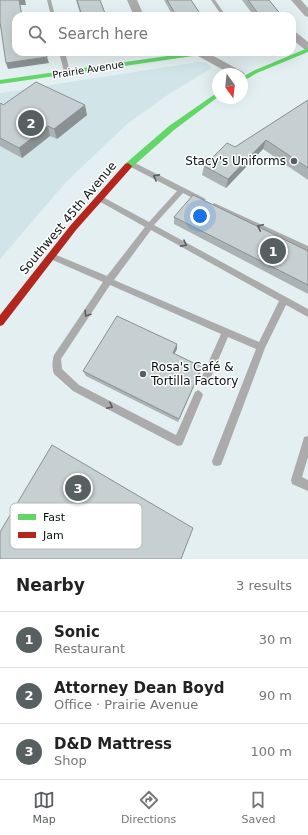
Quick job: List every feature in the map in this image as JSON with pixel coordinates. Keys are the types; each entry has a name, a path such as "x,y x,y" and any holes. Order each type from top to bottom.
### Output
{"main road":[{"path":"296,53 308,48"},
{"name":"Prairie Avenue","path":"0,82 67,72 152,56"},
{"path":"248,75 290,56"},
{"name":"Southwest 45th Avenue","path":"0,322 99,198 131,164 164,132 212,98"}],"street":[{"path":"132,0 137,12"},
{"path":"296,0 308,14"},
{"path":"296,34 304,32"},
{"path":"296,38 308,48"},
{"name":"Prairie Avenue","path":"210,56 231,68"},
{"path":"221,56 235,68"}],"lane":[{"path":"49,0 52,12"},
{"path":"213,0 221,12"},
{"path":"63,56 67,72"},
{"path":"131,164 182,190 308,249"},
{"path":"182,190 150,225 108,281 57,358 57,371 76,388 178,441 198,395"},
{"path":"99,198 308,313"},
{"path":"52,256 261,347"},
{"path":"217,461 261,347 284,300"},
{"path":"205,381 226,332"},
{"path":"308,441 296,480 308,486"}],"shaded area":[{"path":"198,62 205,62 212,68 169,94 127,124 66,182 0,259 0,93"}],"building":[{"path":"0,0 19,0 21,12 12,12 12,56 47,57 6,63 0,22"},
{"path":"77,0 100,0 104,12 81,12"},
{"path":"167,0 191,0 199,12 174,12"},
{"path":"248,0 269,0 279,12 257,12"},
{"path":"36,82 85,105 54,129 48,126 19,148 0,138 0,104 1,103 3,105"},
{"path":"308,100 308,168 266,140 228,179 204,166 227,143 235,147"},
{"path":"193,195 308,251 308,285 174,217"},
{"name":"Rosa's Café & Tortilla Factory","path":"117,316 177,344 173,353 202,367 179,419 83,371"},
{"path":"52,445 193,528 181,559 0,559 0,532 10,515 10,549 142,549 142,503 17,503"}],"traffic: fast":[{"path":"296,55 308,50"},
{"path":"0,82 179,56"},
{"path":"248,76 294,56"},
{"path":"128,166 149,146 212,98"}],"traffic: jam":[{"path":"0,322 73,228 128,166"}],"place":[{"name":"Attorney Dean Boyd","path":"31,123"},
{"name":"Stacy's Uniforms","path":"294,161"},
{"name":"Sonic","path":"273,251"},
{"name":"Rosa's Café & Tortilla Factory","path":"143,374"},
{"name":"D&D Mattress","path":"78,488"}]}
